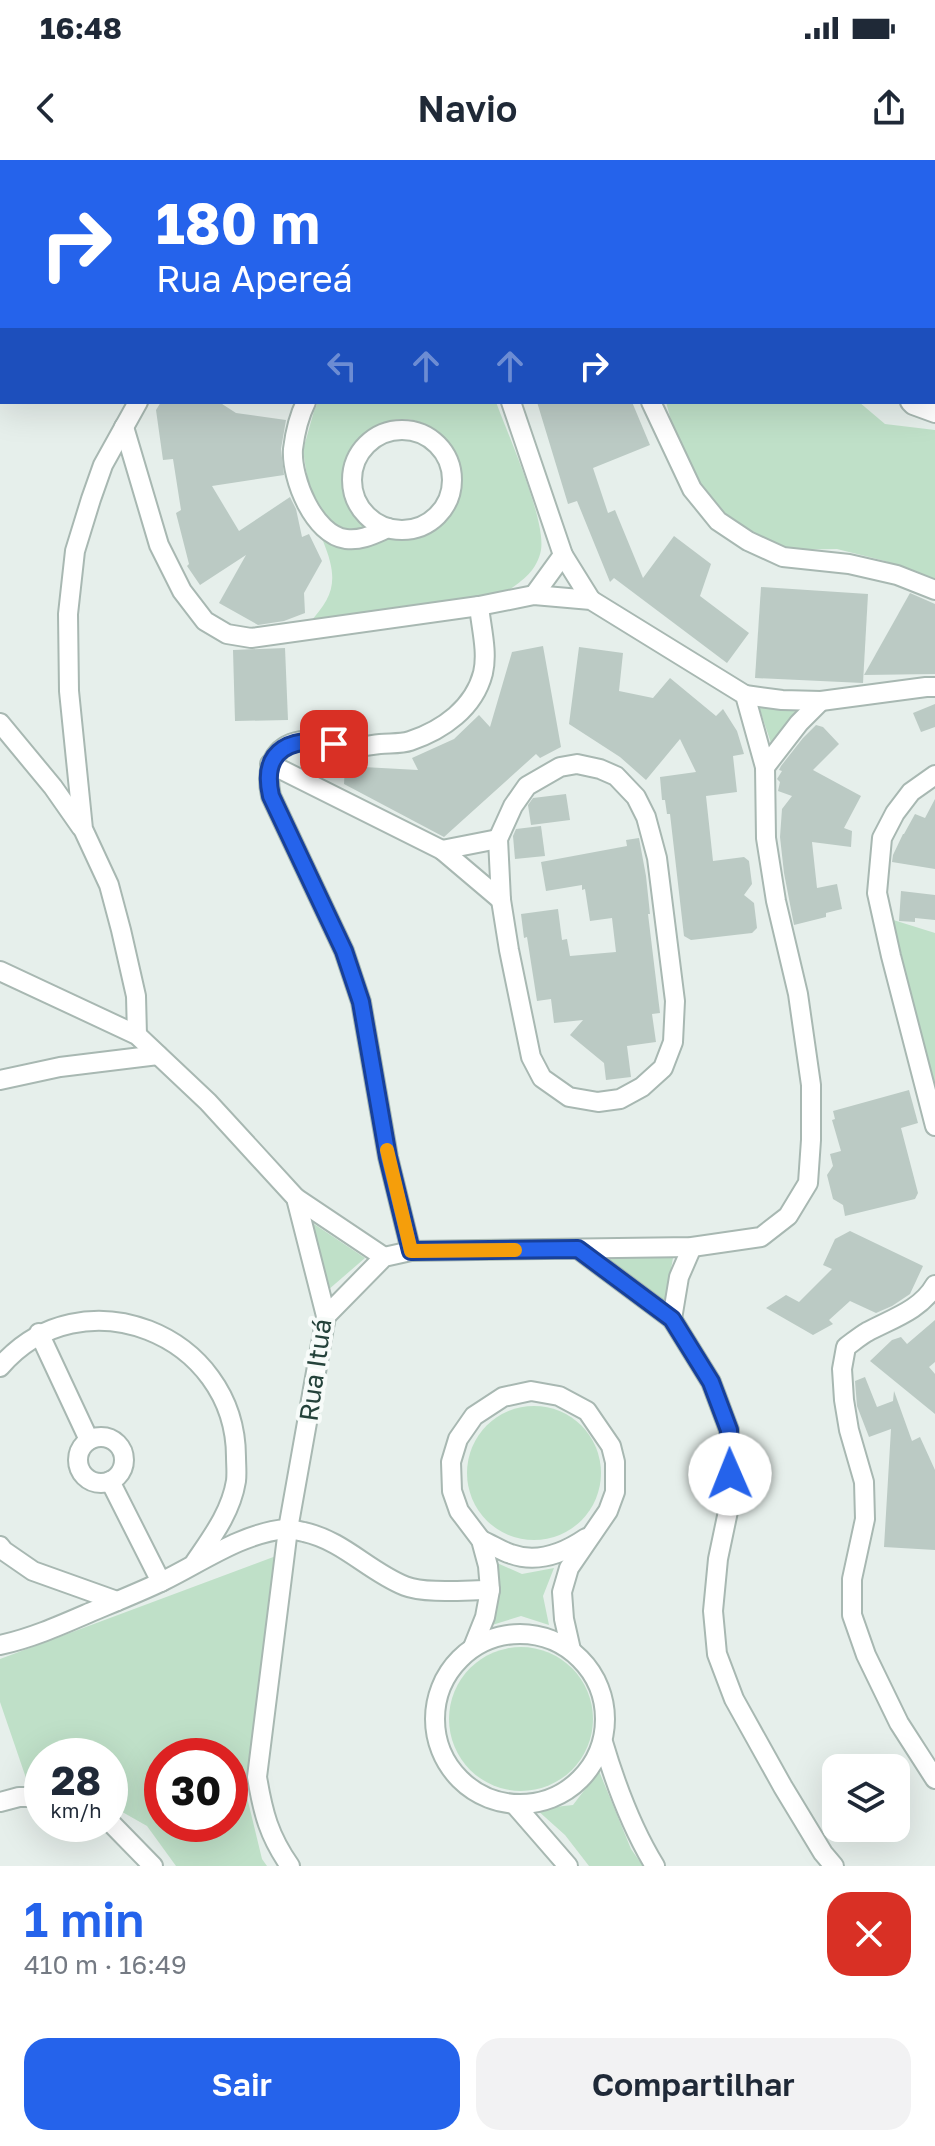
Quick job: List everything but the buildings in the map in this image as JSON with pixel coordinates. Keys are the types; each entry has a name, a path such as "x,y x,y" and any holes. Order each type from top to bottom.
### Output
{"street":[{"path":"83,829 69,691 68,614 75,551 103,465 137,404"},
{"path":"305,404 293,452 301,494 317,521 330,534 345,539 365,538 388,528 405,531 422,527 443,511 451,495 453,473 447,456 431,438 414,431 391,430 374,437 362,450 354,465 353,487 358,504 369,518 388,528"},
{"path":"512,404 563,555 591,600 745,695 821,701 935,687"},
{"path":"652,404 692,489 718,521 748,541 783,557 849,564 897,575 935,590"},
{"path":"912,404 935,413"},
{"path":"124,427 159,545 182,591 205,621 227,634 251,638 479,606 534,595 591,600"},
{"path":"534,595 563,555"},
{"path":"411,1251 388,1157 361,1002 344,951 271,796 268,781 270,764 281,749 297,742 316,741 351,747 408,742 445,725 465,707 483,673 485,655 479,606"},
{"path":"326,1316 384,1257 411,1251 692,1247 761,1237 788,1216 808,1183 811,1085 798,994 776,901 766,838 765,767 745,695"},
{"path":"765,767 799,723 821,701"},
{"path":"0,723 83,829 109,885 136,996 137,1035"},
{"path":"270,764 442,850 501,900"},
{"path":"577,764 616,776 636,797 646,817 657,858 675,1001 673,1042 663,1068 642,1087 620,1099 598,1102 569,1097 542,1078 531,1057 501,900 498,839 513,806 527,786 560,767 577,764"},
{"path":"935,775 911,792 882,838 877,893 935,1126"},
{"path":"442,850 498,839"},
{"name":"Rua Ituá","path":"0,971 137,1035 208,1102 296,1198 326,1316 288,1529 257,1777 264,1817 290,1866"},
{"path":"0,1080 60,1067 158,1055"},
{"path":"296,1198 384,1257"},
{"path":"672,1319 679,1277 692,1247"},
{"path":"578,1249 672,1319 711,1382 729,1430 731,1497 718,1559 713,1611 717,1654 734,1699 815,1840 834,1866"},
{"path":"935,1285 929,1295 897,1319 865,1333 846,1347 842,1369 849,1430 864,1482 865,1519 852,1579 852,1615 866,1655 899,1723 935,1779"},
{"path":"0,1367 39,1333 79,1321 122,1321 163,1335 198,1361 223,1396 236,1438 236,1481 222,1522 192,1565"},
{"path":"39,1333 89,1440"},
{"path":"473,1647 485,1617 490,1590 488,1566 481,1540 459,1511 452,1491 451,1462 458,1439 474,1416 503,1397 531,1391 559,1396 587,1411 611,1446 615,1462 615,1492 608,1511 569,1568 562,1592 571,1650"},
{"path":"109,1437 121,1448 124,1467 110,1481 96,1483 79,1467 78,1456 89,1440 109,1437"},
{"path":"110,1481 161,1582"},
{"path":"0,1645 27,1639 117,1601 222,1550 288,1529 321,1536 408,1587 445,1591 490,1590"},
{"path":"481,1540 514,1556 543,1557 569,1550 591,1535"},
{"path":"0,1546 33,1571 117,1601"},
{"path":"520,1633 556,1641 588,1666 601,1691 606,1711 603,1742 592,1767 579,1783 554,1799 515,1805 486,1798 471,1790 449,1767 434,1721 437,1697 451,1668 473,1647 502,1635 520,1633"},
{"path":"603,1742 618,1790 639,1840 655,1866"},
{"path":"0,1802 24,1797"},
{"path":"515,1805 568,1866"},
{"path":"128,1840 153,1866"}],"green space":[{"path":"317,404 497,404 538,518 541,550 532,570 506,592 308,624 324,604 332,586 331,566 323,541 352,549 430,531 450,514 461,486 458,457 440,433 413,420 393,420 367,432 357,441 345,463 343,476 350,504 370,528 350,530 331,524 310,496 303,450"},
{"path":"667,404 861,404 885,424 935,430 935,579 885,561 837,549 774,550 729,519 696,477 674,431"},
{"path":"758,704 803,708 773,749"},
{"path":"887,918 935,933 935,1096"},
{"path":"314,1224 365,1258 328,1290 309,1228"},
{"path":"604,1256 673,1258 665,1302"},
{"path":"534,1406 560,1411 582,1425 596,1447 601,1473 596,1499 582,1521 560,1535 534,1540 508,1535 486,1521 472,1499 467,1473 472,1447 486,1425 508,1411"},
{"path":"276,1556 248,1777 248,1738 144,1738 144,1824 128,1815 128,1738 24,1738 24,1772 0,1702 0,1659"},
{"path":"497,1563 522,1574 554,1568 543,1596 549,1625 521,1616 489,1626 498,1593"},
{"path":"521,1647 548,1653 572,1668 587,1692 593,1719 587,1746 572,1770 548,1785 521,1791 494,1785 470,1770 455,1746 449,1719 455,1692 470,1668 494,1653"},
{"path":"599,1771 631,1849 643,1866 589,1866 565,1835 536,1809 573,1805"},
{"path":"248,1801 262,1859 267,1866 176,1866 159,1842 248,1842"}],"slow traffic":[{"path":"387,1150 411,1251 515,1250"}],"route":[{"path":"334,744 297,742 281,749 270,764 268,781 271,796 344,951 361,1002 388,1157 411,1251 578,1249 672,1319 711,1382 729,1430 730,1474"}]}
